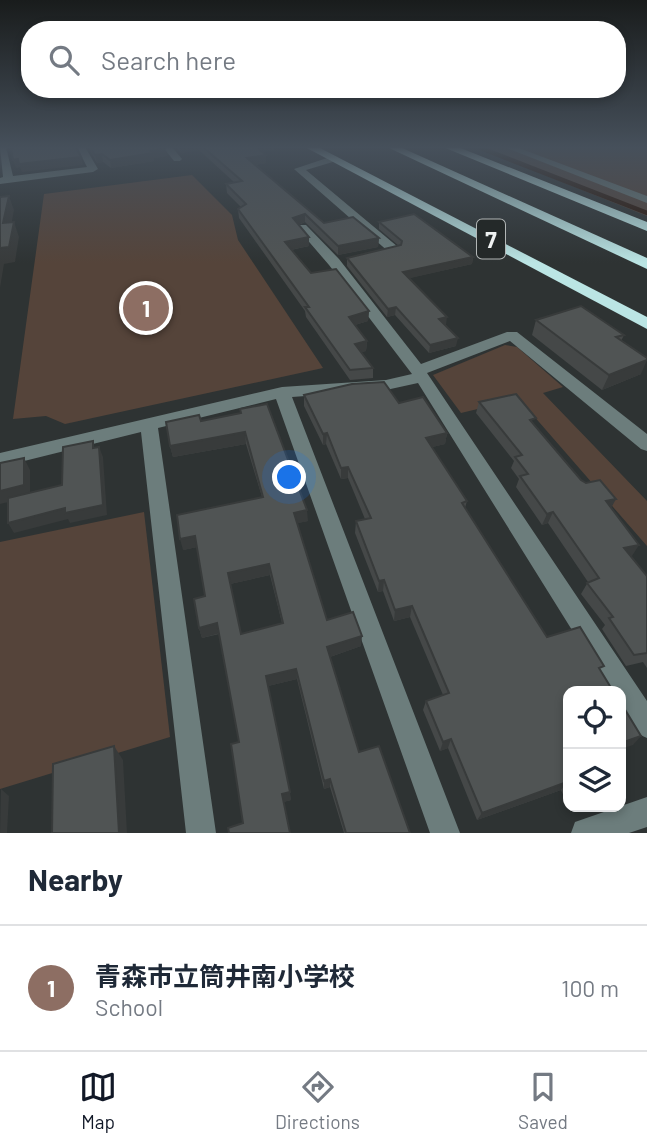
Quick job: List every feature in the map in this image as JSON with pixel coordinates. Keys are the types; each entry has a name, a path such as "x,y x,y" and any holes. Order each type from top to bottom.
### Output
{"highway":[{"name":"7","path":"384,186 647,324"},
{"path":"477,186 647,264"},
{"path":"545,186 647,227"}],"street":[{"path":"319,186 394,250 370,254"},
{"path":"610,186 647,200"},
{"path":"302,227 340,260 420,374 647,724"},
{"path":"0,460 282,392 386,385 420,374 512,335 647,444"},
{"path":"282,392 445,833"},
{"path":"149,425 201,833"},
{"path":"586,833 647,812"}],"shaded area":[{"path":"107,186 203,186 232,215 238,240 323,368 65,424 46,416 13,419 44,194"},
{"path":"572,186 647,186 647,216"},
{"path":"505,345 517,347 563,387 543,393 647,501 647,546 519,399 461,413 433,375"},
{"path":"144,512 170,737 0,789 0,542"}],"building":[{"path":"228,186 280,186 324,223 353,217 379,238 338,246 305,214 293,218 309,237 285,242 311,273 336,269 369,311 349,317 367,341 355,344 373,368 350,370 305,307 309,307 238,209 246,204"},
{"path":"9,196 3,223 14,222 9,247 0,248 0,197"},
{"path":"414,214 473,257 403,272 447,317 439,319 458,338 430,345 396,307 388,309 347,258 401,245 402,241 379,222"},
{"path":"581,306 624,335 616,337 647,360 609,375 536,320"},
{"path":"384,382 399,403 423,397 447,433 426,438 467,501 462,503 547,637 580,627 604,666 599,668 610,686 563,686 563,783 482,813 451,739 443,742 426,701 449,693 412,606 395,610 384,580 379,581 356,521 371,518 348,467 341,468 327,433 323,434 304,395 352,384"},
{"path":"516,394 536,418 530,420 581,480 586,483 600,480 616,499 606,501 639,545 624,548 647,576 647,653 634,655 609,618 613,617 587,583 599,578 553,512 547,514 520,476 528,474 515,457 522,455 479,402"},
{"path":"267,404 307,510 294,513 327,620 353,612 362,636 327,647 359,752 379,746 410,833 346,833 330,779 324,781 296,669 266,676 290,792 282,794 290,833 229,833 228,828 243,823 231,744 239,742 217,623 199,628 194,599 205,596 195,536 180,539 177,515 263,497 245,432 170,446 166,422 199,415 201,421 241,413 240,409","holes":["269,564 283,623 241,634 228,573"]},
{"path":"93,441 93,448 99,447 103,505 65,513 65,508 8,523 8,498 62,485 63,447"},
{"path":"24,458 24,485 0,491 0,463"},
{"path":"626,711 641,736 626,741"},
{"path":"114,746 119,833 52,833 53,764"}],"waterway":[{"path":"578,186 647,213"}],"place":[{"name":"青森市立筒井南小学校","path":"146,308"}]}
